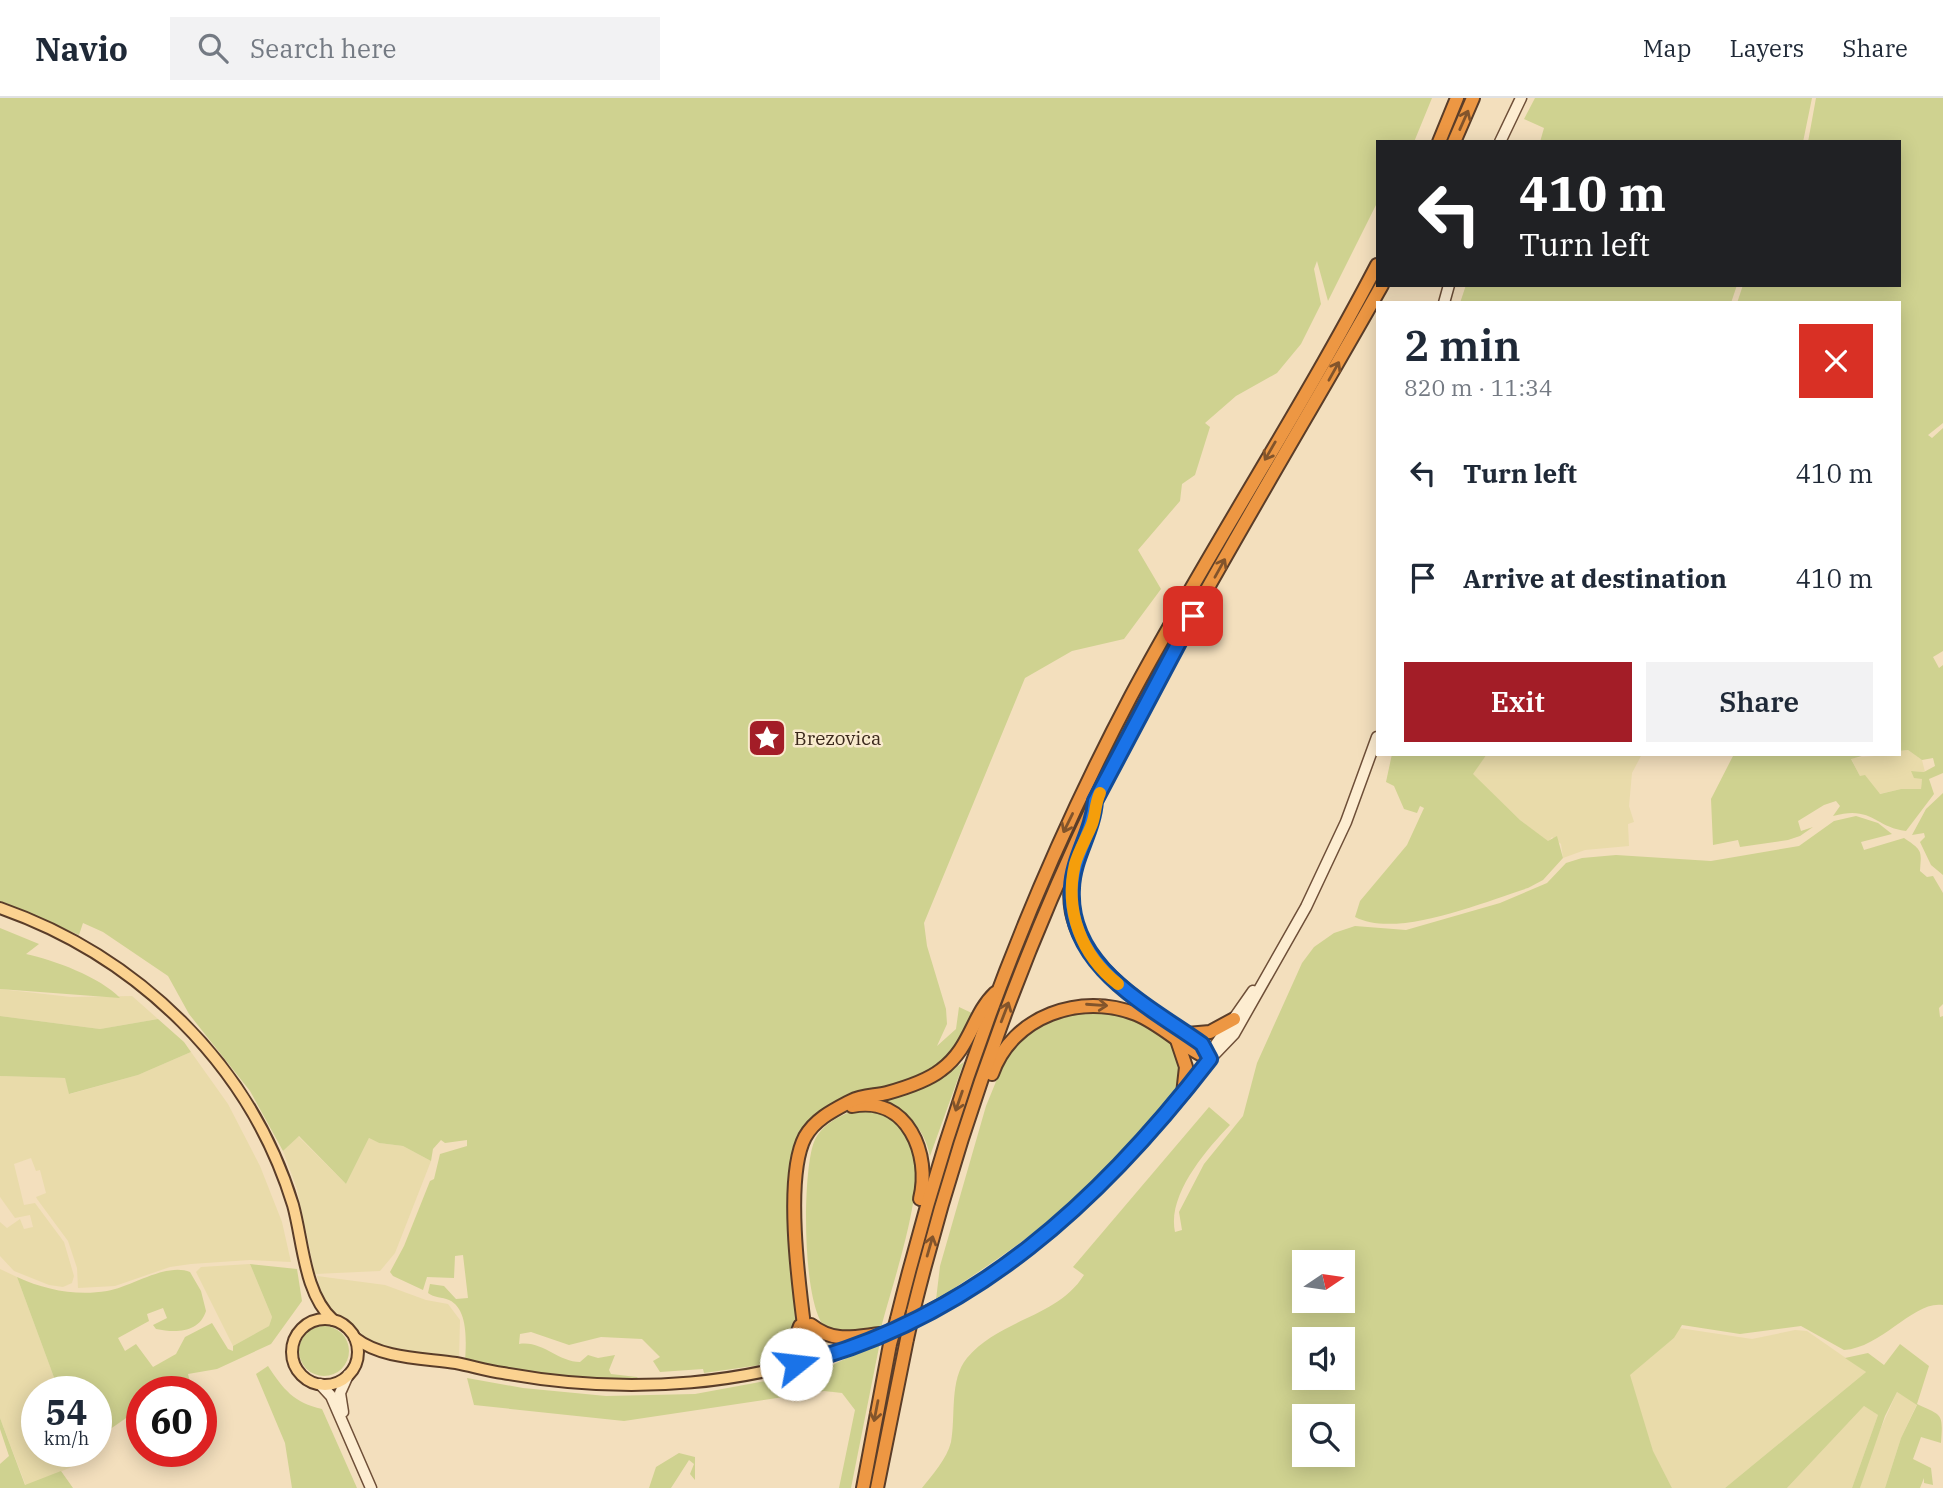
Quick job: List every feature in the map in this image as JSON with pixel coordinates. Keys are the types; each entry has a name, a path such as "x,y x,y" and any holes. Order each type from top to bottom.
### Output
{"highway":[{"path":"1440,140 1457,98"},
{"path":"1455,140 1473,98"},
{"path":"863,1488 890,1344 939,1161 998,990 1053,854 1131,696 1376,267"},
{"path":"877,1488 913,1312 965,1122 1021,972 1095,801 1180,639 1381,287"},
{"path":"1095,801 1094,820 1076,863 1072,888 1072,911 1079,936 1107,975 1182,1036 1186,1068 1183,1094"},
{"path":"814,1360 807,1345 796,1224 799,1161 804,1138 814,1124 853,1099 887,1093 940,1071 971,1036 984,1003 998,990"},
{"path":"965,1122 980,1105 1004,1048 1034,1022 1055,1012 1086,1004 1111,1006 1137,1014 1202,1044 1210,1059"},
{"path":"1182,1036 1210,1032 1234,1019"},
{"path":"838,1109 858,1105 876,1107 909,1125 919,1145 924,1164 923,1186 915,1218 917,1236"},
{"path":"802,1307 811,1325 816,1346 814,1360"},
{"path":"770,1371 794,1348 802,1307"},
{"path":"811,1325 825,1335 841,1339 880,1334"}],"main road":[{"path":"1501,140 1521,98"},
{"path":"303,1327 322,1319 333,1320 342,1323 355,1338 383,1353 505,1374 601,1383 693,1383 770,1371 814,1360 880,1334 952,1300 1039,1241 1072,1214 1135,1151 1210,1059 1234,1034 1325,868 1346,822 1376,740"},
{"path":"0,908 66,935 100,955 162,1001 223,1068 266,1140 292,1205 320,1306 333,1320"},
{"path":"1210,1059 1216,1044 1263,979"},
{"path":"308,1266 313,1302 311,1313 293,1344 295,1366 301,1374 320,1384 331,1396 371,1488"},
{"path":"348,1437 340,1393 357,1357 355,1338"},
{"path":"320,1384 330,1384 371,1356 383,1353"}],"shaded area":[{"path":"1908,750 1922,760 1925,772 1912,771 1922,779 1921,789 1901,789 1879,794 1865,776 1860,776 1851,758 1901,756 1901,751"},
{"path":"1486,756 1641,756 1632,773 1629,806 1634,822 1628,824 1629,846 1585,850 1563,858 1561,844 1552,837 1548,842 1520,820 1472,774"},
{"path":"0,989 71,997 132,996 158,1019 100,1029 0,1016"},
{"path":"191,1052 228,1104 260,1166 282,1222 291,1262 250,1260 191,1264 170,1267 115,1286 78,1288 77,1268 68,1241 36,1197 46,1193 40,1170 36,1171 31,1158 14,1164 24,1205 35,1203 64,1242 74,1276 72,1283 63,1287 49,1285 14,1271 0,1256 0,1222 7,1228 20,1219 24,1229 33,1227 30,1215 15,1218 0,1197 0,1076 65,1078 70,1094 138,1075"},
{"path":"298,1136 346,1184 369,1138 379,1143 403,1146 431,1161 395,1253 380,1271 315,1274 297,1189 283,1151"},
{"path":"250,1264 272,1317 269,1326 233,1346 196,1272 201,1267"},
{"path":"0,1269 17,1277 53,1376 21,1376 21,1467 72,1467 26,1486 0,1418"},
{"path":"317,1276 385,1285 426,1300 448,1304 460,1320 459,1360 369,1343 355,1326 325,1306"},
{"path":"1679,1328 1752,1339 1795,1330 1807,1331 1866,1372 1725,1488 1672,1488 1653,1452 1629,1375 1674,1338"},
{"path":"1897,1392 1917,1404 1901,1438 1885,1488 1860,1488 1872,1448"},
{"path":"1864,1406 1878,1415 1852,1488 1787,1488"}],"green space":[{"path":"0,98 1432,98 1415,140 1376,140 1376,205 1328,301 1317,261 1314,269 1321,304 1301,344 1277,373 1236,396 1205,423 1210,427 1195,475 1182,484 1180,501 1138,550 1161,589 1124,639 1072,651 1025,678 924,923 927,946 946,1009 947,1024 937,1046 956,1029 959,1007 974,1014 962,1043 940,1068 816,1115 801,1131 792,1162 791,1253 796,1335 786,1352 767,1364 704,1373 703,1369 660,1372 653,1361 660,1357 642,1339 601,1337 569,1345 531,1332 520,1334 519,1344 535,1345 564,1359 580,1362 588,1355 598,1358 615,1355 609,1370 611,1374 637,1377 640,1381 579,1378 465,1362 465,1328 460,1311 449,1300 428,1293 430,1284 444,1286 456,1299 468,1298 463,1255 455,1256 454,1278 427,1277 423,1290 390,1272 404,1246 430,1181 434,1179 440,1154 467,1146 467,1140 445,1143 441,1140 433,1149 431,1161 403,1146 379,1143 369,1138 346,1184 299,1136 283,1151 250,1091 189,1014 168,976 103,932 83,923 79,935 0,901"},
{"path":"1535,98 1812,98 1803,140 1541,140 1544,128 1524,119"},
{"path":"1816,98 1943,98 1943,423 1928,435 1932,438 1943,428 1943,651 1933,657 1939,668 1943,665 1943,773 1929,779 1934,794 1906,831 1856,813 1833,816 1840,806 1836,801 1798,821 1801,831 1813,827 1800,836 1740,847 1738,840 1713,845 1711,799 1733,756 1862,756 1851,759 1860,776 1865,775 1880,794 1901,789 1921,789 1922,779 1914,778 1911,771 1924,772 1935,766 1933,758 1922,760 1908,750 1901,751 1901,301 1738,301 1742,287 1901,287 1901,140 1808,140"},
{"path":"1465,287 1736,287 1732,301 1461,301"},
{"path":"1392,756 1486,756 1473,774 1520,820 1548,841 1557,836 1563,858 1543,880 1528,888 1465,909 1393,924 1373,923 1355,917 1360,901 1407,845 1424,808 1420,806 1417,813 1404,809 1394,786 1386,782"},
{"path":"1943,793 1943,875 1931,865 1920,842 1925,837 1924,833 1912,835 1926,809"},
{"path":"1856,816 1878,823 1892,834 1861,842 1864,850 1904,838 1920,852 1920,871 1927,877 1933,876 1943,893 1943,1004 1939,1008 1940,1017 1943,1016 1943,1305 1932,1305 1921,1310 1872,1341 1844,1350 1801,1326 1740,1334 1682,1325 1674,1338 1630,1375 1653,1451 1672,1488 922,1488 949,1448 955,1387 961,1367 967,1358 996,1334 1044,1310 1073,1289 1084,1275 1073,1267 1209,1107 1230,1125 1200,1160 1183,1188 1174,1218 1175,1232 1182,1230 1179,1212 1204,1164 1243,1116 1257,1063 1302,963 1314,947 1334,933 1355,926 1406,930 1500,903 1547,883 1566,863 1582,858 1616,855 1711,861 1799,846 1834,821"},
{"path":"0,928 39,944 26,954 76,970 101,983 120,998 0,989"},
{"path":"1088,1009 1145,1024 1170,1040 1178,1051 1182,1065 1178,1089 1129,1148 1078,1197 1024,1240 936,1300 940,1266 986,1106 1004,1062 1025,1034 1051,1017"},
{"path":"0,1016 100,1029 158,1019 184,1042 191,1052 138,1075 69,1094 65,1078 0,1076"},
{"path":"964,1062 930,1156 924,1137 914,1122 883,1099 924,1088"},
{"path":"855,1110 887,1116 907,1130 916,1154 916,1177 908,1230 881,1328 841,1334 829,1331 820,1320 813,1299 806,1242 807,1182 810,1158 817,1136 831,1122"},
{"path":"250,1264 297,1269 302,1301 271,1344 217,1369 188,1376 126,1376 126,1418 112,1428 112,1376 53,1376 17,1277 50,1288 84,1293 117,1289 171,1270 190,1272 201,1291 206,1311 198,1324 179,1331 156,1329 153,1325 167,1318 163,1308 147,1314 149,1321 118,1338 125,1351 136,1344 153,1367 176,1354 185,1337 212,1323 228,1349 233,1351 233,1346 269,1326 272,1317"},
{"path":"324,1326 342,1333 349,1351 342,1369 324,1376 306,1369 299,1351 306,1333"},
{"path":"880,1342 851,1488 839,1488 855,1410 842,1393 824,1391 624,1421 474,1405 467,1378 523,1388 606,1396 695,1394 820,1371"},
{"path":"1900,1344 1929,1366 1917,1404 1940,1417 1941,1443 1921,1437 1913,1459 1931,1468 1933,1485 1924,1483 1924,1478 1920,1488 1885,1488 1901,1438 1917,1405 1897,1392 1885,1416 1860,1488 1852,1488 1878,1415 1864,1406 1787,1488 1725,1488 1866,1372 1845,1358 1868,1353 1884,1365"},
{"path":"268,1366 290,1394 304,1403 322,1409 357,1488 292,1488 285,1443 256,1374"},
{"path":"0,1418 25,1485 61,1471 73,1488 0,1488 0,1464 9,1456 0,1429"},
{"path":"679,1453 695,1457 695,1480 690,1474 694,1464 689,1460 671,1488 649,1488 656,1467"}],"slow traffic":[{"path":"1100,793 1095,801 1094,820 1076,863 1072,911 1079,936 1092,958 1118,984"}],"place":[{"name":"Brezovica","path":"767,738"}],"route":[{"path":"796,1364 827,1356 931,1312 1008,1264 1072,1214 1135,1151 1165,1118 1210,1059 1202,1044 1107,975 1092,958 1079,936 1072,911 1076,863 1094,820 1095,801 1193,616"}]}
